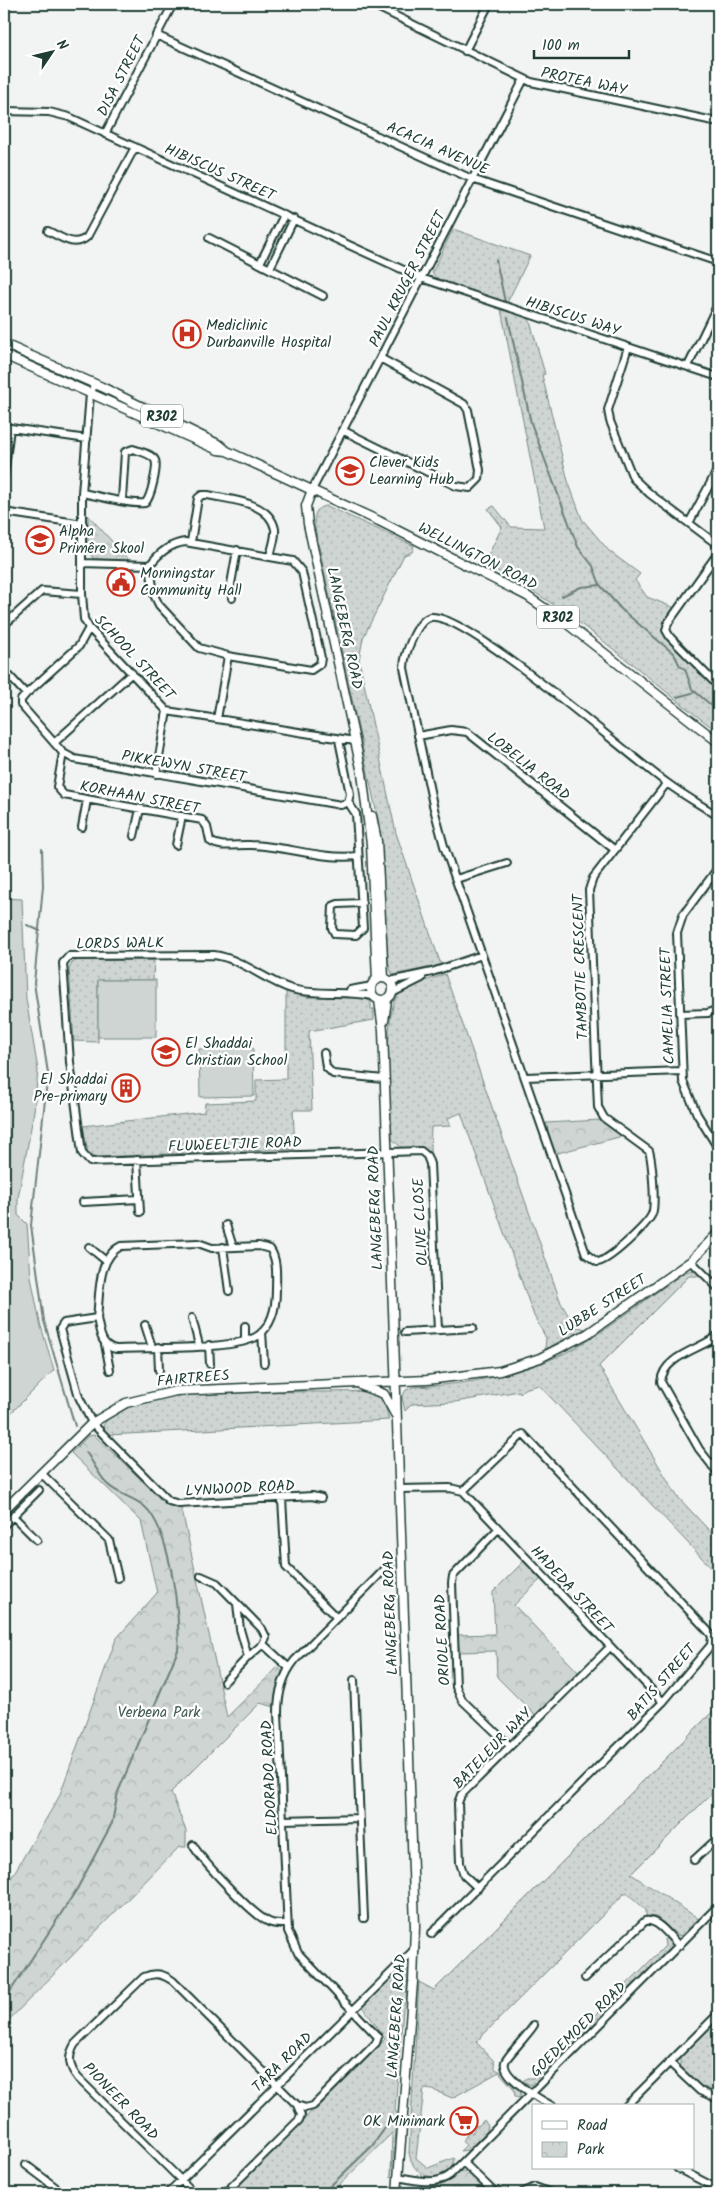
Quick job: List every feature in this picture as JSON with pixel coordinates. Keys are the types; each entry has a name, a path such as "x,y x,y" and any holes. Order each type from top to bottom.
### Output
{"main road":[{"name":"WELLINGTON ROAD","path":"4,344 98,385 220,445 227,451 467,564 527,596 566,623 718,742"},
{"name":"WELLINGTON ROAD","path":"4,355 92,397 218,450 227,451"},
{"name":"LANGEBERG ROAD","path":"312,490 306,506 308,524 355,742 369,795 377,842 381,981 376,998 383,1030"},
{"path":"376,998 387,1000 394,992 381,981"},
{"name":"LANGEBERG ROAD","path":"387,1000 383,1030 384,1079 415,1949 397,2193"},
{"name":"LUBBE STREET","path":"396,1382 482,1374 540,1358 587,1334 691,1261 718,1233"},
{"name":"FAIRTREES","path":"4,1510 92,1423 126,1403 162,1393 396,1382"},
{"path":"357,1384 384,1394 397,1418"}],"street":[{"name":"DISA STREET","path":"105,134 172,4"},
{"name":"PROTEA WAY","path":"371,4 524,79 718,122"},
{"path":"465,51 489,4"},
{"name":"ACACIA AVENUE","path":"156,35 472,179 718,262"},
{"name":"PAUL KRUGER STREET","path":"312,490 524,79"},
{"name":"HIBISCUS STREET","path":"4,111 56,113 421,278"},
{"path":"48,231 72,242 82,241 87,237 134,147"},
{"path":"260,263 284,215"},
{"path":"270,268 294,219"},
{"path":"209,238 323,296"},
{"name":"HIBISCUS WAY","path":"421,278 718,376"},
{"path":"688,366 718,304"},
{"path":"628,347 608,406 610,421 637,484 718,545"},
{"path":"342,430 462,488 470,488 479,479 480,470 468,410 464,404 380,358"},
{"name":"SCHOOL STREET","path":"98,385 92,397 82,493 82,594 84,619 89,628 167,711 355,742"},
{"path":"4,474 7,428 87,440"},
{"path":"82,493 122,500 143,503 149,500 156,463 153,458 133,449 124,452 122,500"},
{"path":"690,523 718,469"},
{"path":"191,542 198,498 202,495 208,495 246,503 265,511 275,529 270,556"},
{"path":"4,512 82,524"},
{"path":"191,542 293,561 302,572 321,658 316,668 308,670 228,656 199,648 171,620 155,598 150,566 160,553 176,544 191,542"},
{"path":"232,598 231,584 237,550"},
{"path":"718,553 668,623 666,630 670,638 718,686"},
{"path":"82,564 150,566"},
{"path":"4,625 42,591 82,594"},
{"name":"TAMBOTIE CRESCENT","path":"434,617 477,637 510,659 667,783 593,878 590,890 598,1107 601,1115 646,1147 650,1153 653,1209 650,1218 609,1258 600,1262 593,1261 586,1254 456,880 436,820 418,736 404,662 407,650 420,624 426,619 434,617"},
{"path":"63,754 21,706 21,700 79,646 89,628"},
{"path":"217,719 228,656"},
{"path":"4,670 26,694"},
{"path":"54,743 132,673"},
{"path":"156,774 167,711"},
{"name":"LOBELIA ROAD","path":"418,736 457,729 467,732 614,850"},
{"path":"339,740 350,794 348,802 356,814 358,856 362,903 363,928 356,935 335,934 332,930 332,911 336,904 362,903"},
{"name":"PIKKEWYN STREET","path":"63,754 74,759 338,806 348,802"},
{"name":"KORHAAN STREET","path":"63,754 58,789 64,795 204,821 208,838 215,844 254,845 332,857 358,856"},
{"path":"667,783 718,816"},
{"path":"82,827 87,800"},
{"path":"134,836 140,809"},
{"path":"176,845 182,816"},
{"path":"456,880 507,863"},
{"name":"CAMELIA STREET","path":"718,868 683,915 678,926 681,1071 686,1090 718,1148"},
{"name":"LORDS WALK","path":"85,1159 82,1153 70,1062 63,963 66,958 74,955 214,955 237,962 292,988 313,992 341,991 381,981"},
{"path":"381,981 432,972 482,955"},
{"path":"394,992 432,972"},
{"name":"LORDS WALK","path":"341,991 376,998"},
{"path":"680,1014 708,1013 718,1009"},
{"path":"324,1053 326,1067 330,1073 384,1079"},
{"path":"526,1077 681,1071"},
{"path":"712,1137 718,1133"},
{"name":"OLIVE CLOSE","path":"387,1151 418,1150 424,1153 430,1160 438,1330"},
{"name":"FLUWEELTJIE ROAD","path":"85,1159 90,1162 387,1151"},
{"path":"137,1160 140,1212"},
{"path":"83,1202 139,1199"},
{"path":"226,1225 233,1247"},
{"path":"105,1344 116,1348 234,1344 262,1332 276,1309 274,1257 270,1249 264,1246 212,1248 198,1243 121,1246 106,1261 97,1318 110,1370"},
{"path":"89,1247 106,1261"},
{"path":"223,1248 229,1291"},
{"path":"691,1261 718,1288"},
{"name":"LYNWOOD ROAD","path":"97,1318 62,1324 60,1329 79,1397 92,1423 166,1498 173,1503 321,1498"},
{"path":"192,1318 199,1345"},
{"path":"145,1325 155,1347 159,1370"},
{"path":"244,1326 245,1340"},
{"path":"405,1332 473,1328"},
{"path":"262,1332 264,1363"},
{"path":"718,1335 684,1353 661,1379 664,1391 718,1473"},
{"path":"209,1345 210,1364"},
{"name":"BATIS STREET","path":"431,1934 663,1702 710,1645 710,1633 523,1434 463,1491"},
{"path":"712,1466 718,1460"},
{"path":"41,1473 109,1540 118,1578"},
{"path":"399,1489 450,1488 463,1491"},
{"path":"4,1525 39,1490"},
{"name":"HADEDA STREET","path":"463,1491 663,1702"},
{"path":"282,1499 286,1567 337,1618"},
{"path":"13,1516 37,1540"},
{"name":"ORIOLE ROAD","path":"498,1529 453,1576 456,1687 462,1700 510,1746"},
{"name":"ELDORADO ROAD","path":"297,2105 305,2108 313,2106 378,2040 377,2034 298,1953 290,1939 286,1924 284,1820 278,1705 282,1683 288,1668 390,1564"},
{"path":"200,1576 214,1580 264,1631 266,1637 263,1644 224,1682"},
{"path":"237,1604 240,1629 248,1657"},
{"path":"263,1644 288,1668"},
{"name":"BATELEUR WAY","path":"478,1888 464,1875 460,1864 458,1803 461,1796 610,1647"},
{"path":"354,1680 364,1918"},
{"path":"284,1820 359,1818"},
{"path":"694,1860 718,1838"},
{"path":"193,1845 203,1861 258,1915 271,1923 286,1924"},
{"name":"GOEDEMOED ROAD","path":"398,2178 433,2181 443,2179 463,2162 718,1906"},
{"path":"585,1978 645,1921 657,1924 679,1946"},
{"name":"TARA ROAD","path":"168,2193 353,2008 415,1949"},
{"name":"PIONEER ROAD","path":"194,2193 74,2073 69,2057 75,2044 144,1977 156,1973 162,1974 173,1982 297,2105"},
{"path":"628,2104 718,2014"},
{"path":"534,2026 504,2064 506,2071 530,2094 548,2104"},
{"path":"670,2063 700,2091 718,2099"},
{"path":"225,2193 298,2120 301,2115 297,2105"},
{"path":"463,2162 495,2193"},
{"path":"26,2165 63,2193"},
{"path":"681,2170 718,2189"},
{"path":"522,2193 534,2187 551,2193"}],"green space":[{"path":"453,229 530,256 507,303 437,279 432,273"},
{"path":"501,309 529,318 545,374 542,375 568,481 582,519 609,551 640,574 635,580 647,597 675,608 664,623 664,635 718,691 718,732 576,621 516,581 484,564 502,527 488,509 494,506 511,527 544,528"},
{"path":"327,506 414,546 412,552 404,555 363,638 359,660 396,833 441,965 393,975 389,966 385,928 379,824 315,528 317,510"},
{"path":"88,515 129,560 94,559 88,552"},
{"path":"4,898 22,899 26,999 38,1070 34,1111 18,1198 18,1215 27,1224 31,1277 40,1323 54,1370 4,1420"},
{"path":"78,960 154,960 153,980 98,980 98,1042 74,1041 69,969 72,963"},
{"path":"445,974 561,1303 574,1325 585,1329 545,1349 546,1338 534,1316 461,1113 448,1118 451,1126 431,1127 430,1154 419,1147 402,1148 392,1139 388,1062 390,1020 393,1004 399,994 408,988"},
{"path":"98,980 156,980 156,1037 98,1037"},
{"path":"286,992 307,997 365,998 371,1002 371,1009 374,1009 374,1020 309,1031 312,1110 293,1110 295,1149 94,1157 88,1153 83,1126 204,1112 205,1103 256,1101 256,1080 286,1079"},
{"path":"253,1048 254,1096 200,1097 199,1049"},
{"path":"600,1120 621,1134 619,1137 554,1154 546,1123"},
{"path":"693,1270 699,1274 697,1276 689,1276 599,1366 677,1496 718,1540 718,1575 539,1385 524,1389 520,1393 519,1391 455,1402 412,1404 405,1411 402,1397 406,1390 413,1387 476,1381 537,1365 575,1348 617,1321 685,1272"},
{"path":"370,1391 384,1401 389,1420 108,1435 103,1427 114,1415 123,1410 134,1405 167,1397 223,1392"},
{"name":"Verbena Park","path":"94,1435 165,1502 172,1506 181,1506 227,1717 278,1667 283,1673 277,1690 275,1707 260,1703 171,1792 186,1831 186,1847 179,1847 4,2025 4,1890 59,1797 116,1639 157,1593 141,1521 71,1453 88,1436"},
{"path":"524,1561 541,1579 514,1605 579,1673 536,1716 497,1677 496,1651 459,1652 458,1635 495,1634 493,1592"},
{"path":"718,1706 718,1787 631,1874 699,1919 683,1935 678,1936 656,1917 646,1916 646,1910 626,1892 476,2042 494,2061 495,2069 504,2073 520,2088 521,2097 515,2096 514,2089 499,2072 452,2098 433,2090 424,2089 416,2158 428,2168 454,2158 452,2166 441,2176 425,2175 417,2170 412,2162 409,2151 419,1982 434,1990"},
{"path":"668,1938 671,1943 669,1949 538,2081 530,2085 523,2081 527,2078 533,2078 665,1946 664,1939"},
{"path":"404,1966 408,1970 407,1995 403,2010 395,2110 398,2115 391,2177 392,2133 331,2193 229,2193 385,2039 362,2005 399,1968"},
{"path":"714,2023 718,2026 718,2090 715,2092 701,2086 680,2066 680,2057"},
{"path":"484,2120 488,2126 487,2131 468,2150 460,2151 466,2145 463,2141 469,2131 472,2133 476,2125 478,2126"},
{"path":"460,2171 473,2175 490,2193 404,2193 409,2187 440,2186"}],"waterway":[{"path":"496,260 505,302"},
{"path":"508,318 531,423 578,547 593,566 600,585 621,609 674,654 680,666 685,669 692,689 718,711"},
{"path":"562,596 581,587 600,585"},
{"path":"677,697 696,692"},
{"path":"42,849 43,886 34,983 48,1073 31,1225 44,1321 75,1426"},
{"path":"27,925 40,931"},
{"path":"4,2001 77,1889 112,1823 118,1792 178,1650 178,1617 172,1574 161,1533 153,1517 144,1506 107,1484 86,1452"},
{"path":"323,2193 373,2145 392,2118"}],"place":[{"name":"Mediclinic Durbanville Hospital","path":"187,334"},
{"name":"Clever Kids Learning Hub","path":"350,471"},
{"name":"Alpha Primêre Skool","path":"40,540"},
{"name":"Morningstar Community Hall","path":"121,582"},
{"name":"El Shaddai Christian School","path":"166,1052"},
{"name":"El Shaddai Pre-primary","path":"126,1088"},
{"name":"OK Minimark","path":"464,2121"}]}
